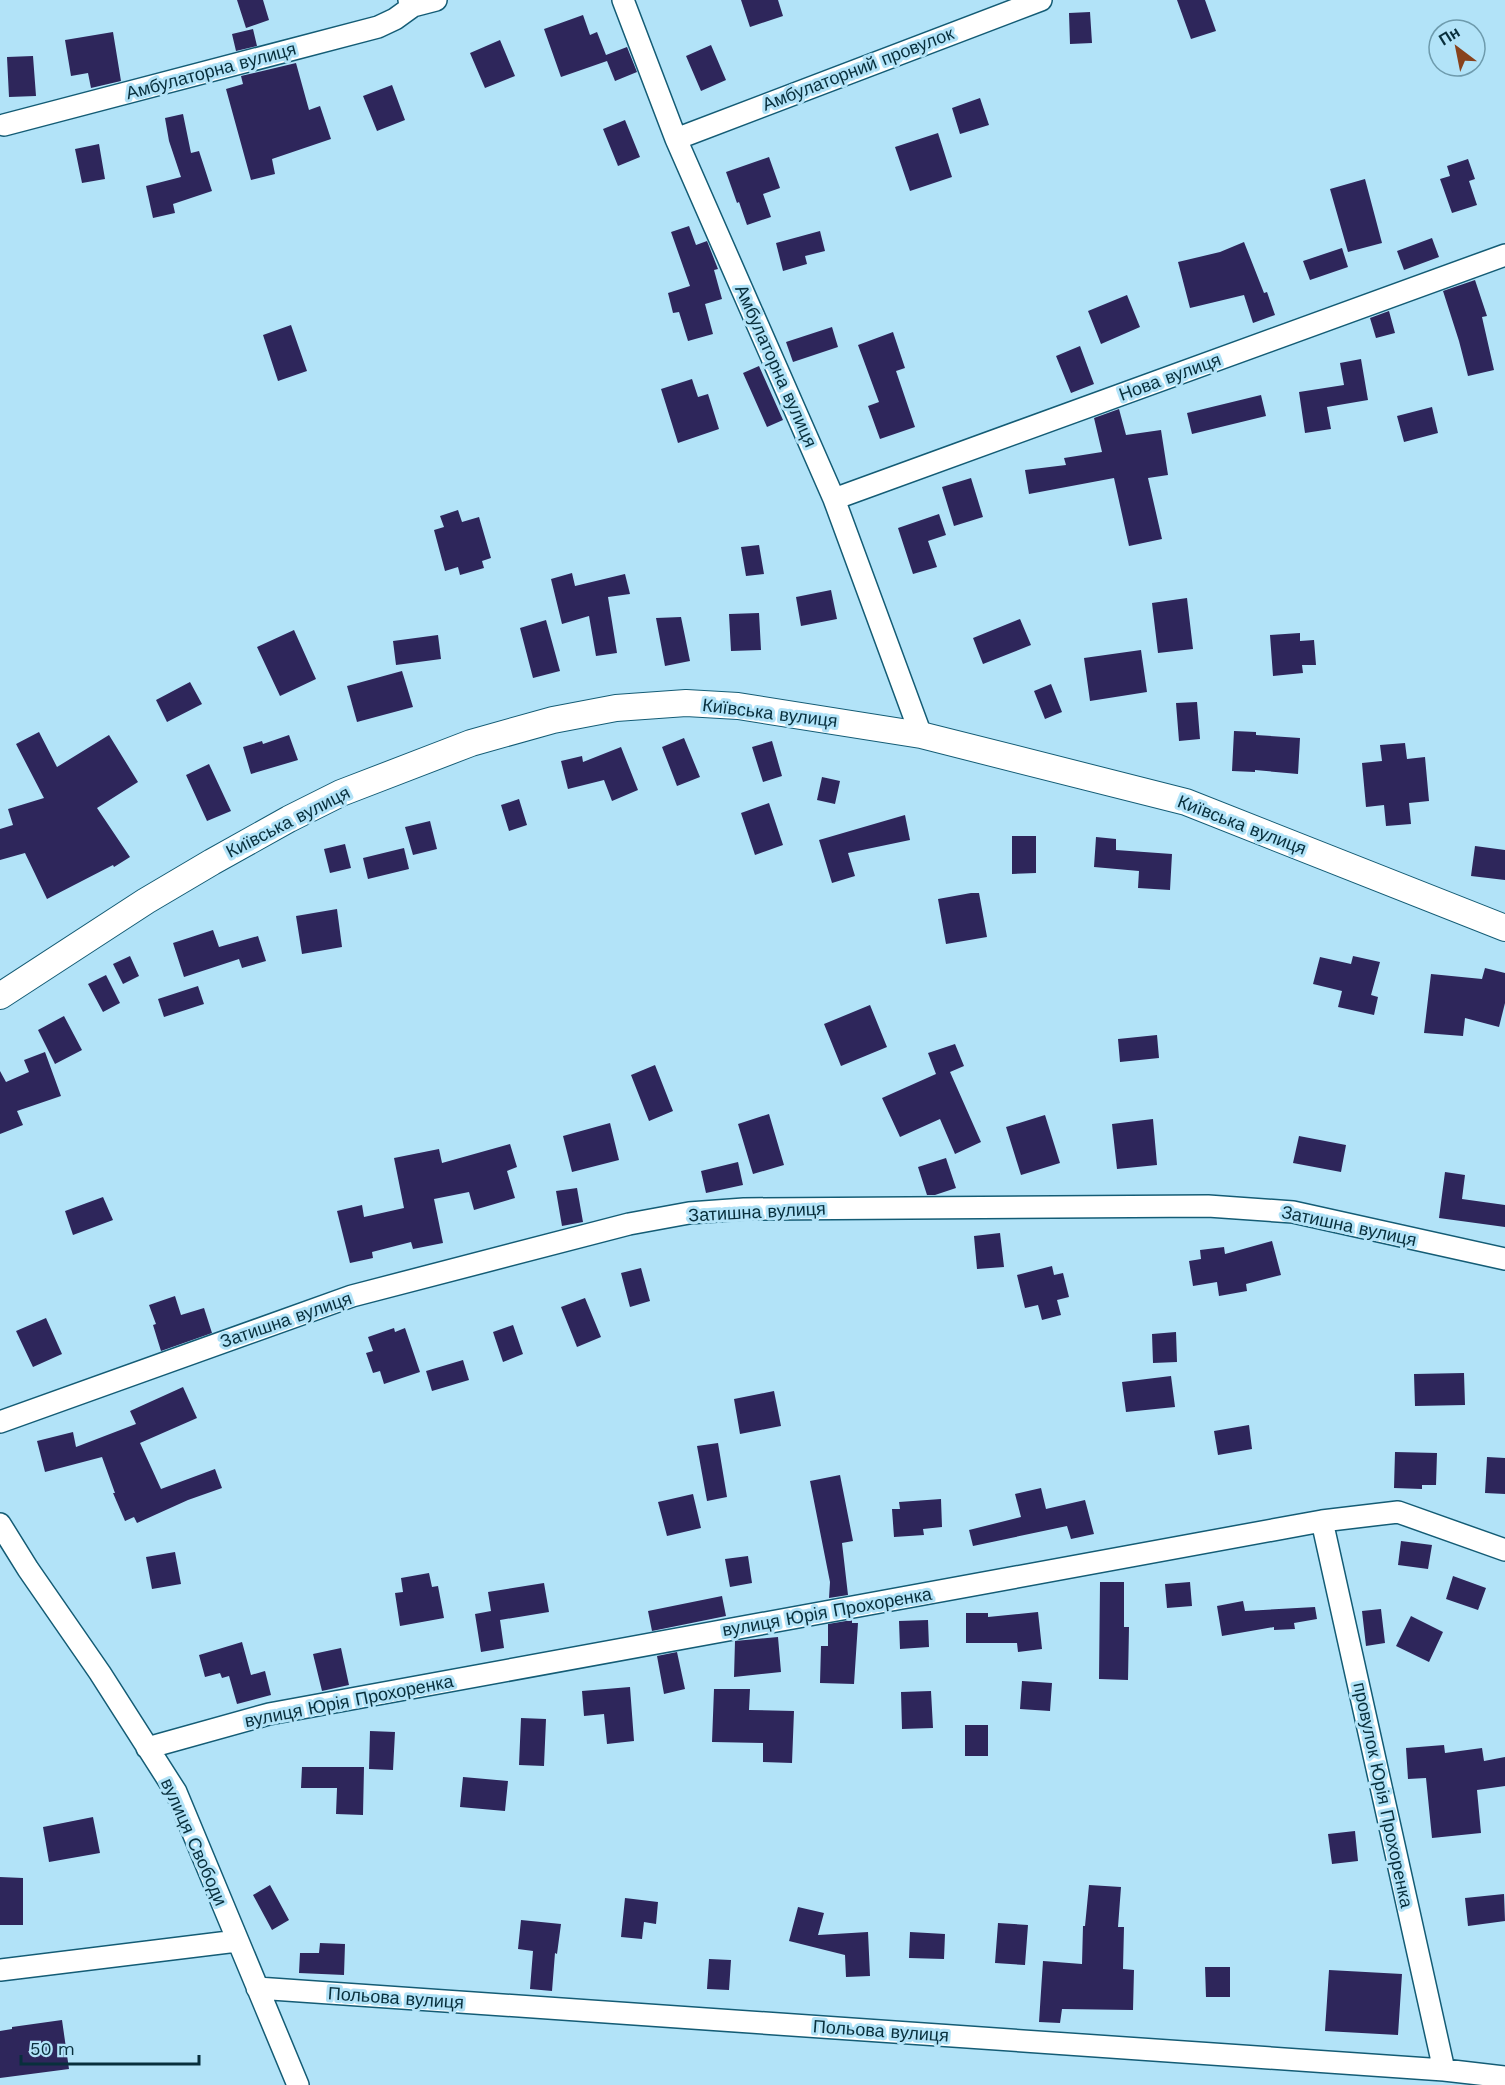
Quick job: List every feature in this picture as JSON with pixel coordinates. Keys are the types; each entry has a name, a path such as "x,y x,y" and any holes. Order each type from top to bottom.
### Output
{"street":[{"name":"Амбулаторна вулиця","path":"4,125 378,27 395,19 411,3 436,0"},
{"name":"Амбулаторна вулиця","path":"623,0 676,139 834,499 921,735"},
{"name":"Амбулаторний провулок","path":"676,139 1041,0"},
{"name":"Нова вулиця","path":"834,499 1505,255"},
{"name":"Київська вулиця","path":"0,996 146,901 289,819 341,793 471,743 553,720 616,708 686,703 738,706 921,735 1186,802 1505,928"},
{"name":"Затишна вулиця","path":"0,1422 352,1296 629,1224 689,1213 744,1209 1208,1206 1293,1212 1505,1259"},
{"name":"вулиця Юрія Прохоренка","path":"147,1748 269,1713 1322,1521 1398,1512 1505,1550"},
{"name":"провулок Юрія Прохоренка","path":"1322,1521 1444,2070"},
{"name":"вулиця Свободи","path":"0,1524 176,1792 298,2085"},
{"path":"0,1970 237,1941"},
{"name":"Польова вулиця","path":"257,1988 1444,2070 1505,2077"}],"building":[{"path":"237,0 263,0 269,20 246,28"},
{"path":"741,0 778,0 783,16 750,27"},
{"path":"1177,0 1205,0 1216,31 1191,39"},
{"path":"1090,12 1092,43 1070,44 1069,13"},
{"path":"583,15 590,35 597,32 606,55 627,47 637,72 615,81 607,61 561,77 544,29"},
{"path":"253,29 257,46 236,51 232,34"},
{"path":"113,32 121,81 91,88 88,73 71,76 65,40"},
{"path":"500,40 515,76 485,88 470,53"},
{"path":"711,45 726,80 701,91 686,56"},
{"path":"33,56 36,96 9,97 7,57"},
{"path":"296,63 309,110 320,106 331,139 272,159 275,174 251,180 226,89 243,84 241,76"},
{"path":"392,85 405,120 377,131 363,96"},
{"path":"980,98 989,125 960,134 952,108"},
{"path":"183,114 191,153 199,151 212,191 173,204 175,213 153,218 146,186 181,177 169,141 165,118"},
{"path":"625,120 640,157 618,166 603,129"},
{"path":"938,133 952,177 910,191 895,147"},
{"path":"99,144 105,179 82,183 75,149"},
{"path":"769,157 780,188 763,194 771,217 747,225 726,172"},
{"path":"1468,159 1475,179 1469,181 1477,205 1452,213 1440,179 1450,176 1447,166"},
{"path":"1365,179 1382,243 1348,252 1330,189"},
{"path":"689,226 696,245 707,241 718,269 714,270 722,299 705,304 713,334 688,341 679,312 673,313 668,293 690,286 671,232"},
{"path":"820,231 825,251 805,256 807,264 783,271 776,243"},
{"path":"1432,238 1439,257 1404,270 1397,251"},
{"path":"1244,242 1275,315 1253,323 1244,295 1190,308 1178,262 1220,252"},
{"path":"1342,248 1348,267 1310,280 1303,261"},
{"path":"1475,280 1487,316 1482,317 1494,370 1468,376 1443,291"},
{"path":"1127,295 1140,327 1101,344 1088,311"},
{"path":"1389,311 1395,333 1376,338 1370,318"},
{"path":"291,325 307,371 278,381 263,335"},
{"path":"832,327 838,347 793,362 786,342"},
{"path":"893,332 905,368 896,371 915,427 880,439 868,406 879,402 858,345"},
{"path":"1080,346 1094,384 1071,393 1056,356"},
{"path":"1361,359 1368,400 1327,407 1331,429 1305,433 1299,392 1344,385 1340,363"},
{"path":"759,366 783,420 767,427 743,373"},
{"path":"692,379 698,397 708,394 719,429 678,443 661,389"},
{"path":"1261,395 1266,416 1192,434 1187,413"},
{"path":"1432,407 1438,433 1404,442 1397,416"},
{"path":"1119,409 1126,435 1161,430 1168,475 1148,478 1162,539 1129,546 1114,478 1029,494 1025,470 1066,465 1064,458 1102,452 1094,418"},
{"path":"971,478 983,517 954,526 942,487"},
{"path":"458,510 462,522 479,517 491,558 482,561 484,568 460,575 458,567 445,571 434,530 444,527 440,516"},
{"path":"939,514 946,535 928,541 937,567 913,574 898,528"},
{"path":"759,545 764,574 746,576 741,547"},
{"path":"572,573 575,586 625,574 630,594 608,597 617,653 596,656 589,616 562,624 551,579"},
{"path":"831,590 837,619 801,626 796,597"},
{"path":"1187,598 1193,649 1158,653 1152,603"},
{"path":"759,613 761,650 731,651 729,614"},
{"path":"681,617 690,661 665,666 656,618"},
{"path":"1020,619 1031,645 983,664 973,638"},
{"path":"546,620 560,671 533,678 520,628"},
{"path":"294,630 316,679 280,696 257,647"},
{"path":"1300,633 1300,641 1314,640 1316,665 1302,665 1303,673 1273,676 1270,635"},
{"path":"438,635 441,659 396,665 393,641"},
{"path":"1141,650 1147,692 1090,701 1084,658"},
{"path":"402,671 413,707 357,722 347,686"},
{"path":"190,682 202,704 167,722 156,700"},
{"path":"1051,684 1062,712 1045,719 1034,691"},
{"path":"1197,702 1200,739 1179,741 1176,703"},
{"path":"1234,731 1300,738 1298,774 1255,770 1255,772 1232,771"},
{"path":"39,732 57,767 109,735 138,782 97,808 130,857 47,899 25,853 0,860 0,829 13,825 8,809 44,798 16,744"},
{"path":"289,735 298,760 251,774 243,747 262,741 263,744"},
{"path":"684,738 700,777 677,786 662,747"},
{"path":"772,741 782,776 763,782 752,747"},
{"path":"1405,743 1407,759 1425,757 1429,801 1409,803 1411,824 1386,826 1384,805 1366,807 1362,763 1382,761 1380,745"},
{"path":"621,747 638,790 612,801 604,780 568,789 561,761 582,756 583,762"},
{"path":"209,764 231,811 207,821 186,775"},
{"path":"822,777 840,781 835,804 817,800"},
{"path":"519,799 527,825 509,831 501,805"},
{"path":"769,803 783,845 755,855 741,813"},
{"path":"905,815 910,840 848,853 855,876 832,883 819,840"},
{"path":"430,821 437,849 413,855 405,827"},
{"path":"1012,836 1036,836 1036,873 1012,874"},
{"path":"1096,837 1116,839 1116,850 1172,854 1170,890 1138,888 1139,871 1094,867"},
{"path":"345,844 351,868 330,873 324,849"},
{"path":"1475,846 1505,850 1505,880 1471,876"},
{"path":"404,848 409,869 368,879 363,858"},
{"path":"979,893 987,937 946,944 938,899"},
{"path":"337,909 342,947 302,954 296,916"},
{"path":"213,930 219,947 258,936 266,961 242,968 239,959 184,977 173,943"},
{"path":"130,956 139,976 123,984 113,964"},
{"path":"1353,956 1380,962 1371,995 1378,997 1374,1015 1338,1007 1342,991 1313,984 1320,957 1351,964"},
{"path":"1485,968 1505,973 1505,1003 1499,1027 1465,1018 1463,1036 1424,1033 1431,974 1482,979"},
{"path":"106,975 120,1003 103,1012 88,984"},
{"path":"198,986 204,1004 164,1017 158,999"},
{"path":"870,1005 887,1047 841,1066 824,1024"},
{"path":"64,1016 82,1050 55,1064 38,1030"},
{"path":"1157,1035 1159,1058 1120,1062 1118,1039"},
{"path":"955,1044 964,1066 950,1072 981,1142 955,1154 940,1119 900,1137 882,1098 936,1074 928,1053"},
{"path":"45,1052 61,1096 17,1111 23,1125 0,1134 0,1071 6,1082 29,1072 24,1060"},
{"path":"655,1065 673,1111 649,1121 631,1075"},
{"path":"769,1114 784,1165 753,1174 738,1124"},
{"path":"1045,1115 1060,1163 1021,1175 1006,1127"},
{"path":"1153,1119 1157,1165 1117,1169 1112,1124"},
{"path":"610,1123 619,1160 572,1172 563,1136"},
{"path":"1299,1136 1346,1145 1341,1172 1293,1163"},
{"path":"510,1144 517,1167 507,1171 515,1198 474,1210 469,1192 434,1199 443,1243 413,1249 411,1242 372,1252 373,1258 350,1263 337,1211 362,1205 364,1217 404,1208 394,1158 439,1149 442,1163"},
{"path":"946,1158 956,1188 935,1195 927,1195 918,1167"},
{"path":"738,1162 743,1185 706,1193 701,1171"},
{"path":"1445,1172 1465,1175 1462,1199 1505,1205 1505,1227 1439,1218"},
{"path":"577,1188 583,1222 562,1226 556,1191"},
{"path":"103,1197 113,1220 73,1235 65,1211"},
{"path":"1000,1233 1004,1267 977,1269 974,1236"},
{"path":"1272,1241 1281,1275 1246,1284 1247,1291 1219,1296 1217,1282 1193,1286 1189,1261 1201,1259 1200,1250 1224,1247 1225,1254"},
{"path":"1052,1266 1054,1275 1063,1273 1069,1297 1057,1300 1061,1315 1042,1320 1038,1305 1025,1308 1017,1275"},
{"path":"641,1268 650,1301 630,1307 621,1273"},
{"path":"175,1296 181,1315 204,1308 212,1333 161,1351 153,1325 156,1324 149,1305"},
{"path":"585,1298 601,1337 577,1347 561,1307"},
{"path":"46,1318 62,1354 33,1367 16,1331"},
{"path":"513,1325 523,1354 503,1362 493,1332"},
{"path":"394,1328 395,1332 405,1328 420,1372 384,1384 380,1371 373,1373 366,1353 373,1351 368,1337"},
{"path":"1176,1332 1177,1362 1153,1363 1152,1334"},
{"path":"463,1360 469,1380 432,1391 426,1371"},
{"path":"1464,1373 1465,1405 1415,1406 1414,1374"},
{"path":"1171,1376 1175,1407 1126,1412 1122,1382"},
{"path":"183,1387 197,1418 140,1443 161,1489 215,1469 222,1488 188,1500 137,1523 134,1517 125,1521 113,1493 115,1493 102,1457 45,1472 37,1441 73,1432 76,1447 136,1424 130,1411"},
{"path":"774,1391 781,1426 740,1434 734,1399"},
{"path":"1249,1425 1252,1449 1218,1455 1214,1431"},
{"path":"718,1443 727,1497 707,1501 697,1446"},
{"path":"1395,1452 1437,1453 1436,1485 1422,1485 1422,1489 1394,1488"},
{"path":"1487,1457 1505,1458 1505,1494 1485,1493"},
{"path":"840,1475 853,1541 842,1543 848,1595 829,1598 830,1582 810,1481"},
{"path":"1041,1488 1046,1509 1085,1500 1094,1534 1071,1539 1067,1526 973,1546 969,1530 1021,1517 1015,1494"},
{"path":"693,1494 701,1528 667,1536 658,1502"},
{"path":"941,1499 942,1527 923,1529 924,1535 894,1537 892,1509 900,1509 899,1502"},
{"path":"1401,1541 1432,1545 1428,1569 1398,1565"},
{"path":"175,1552 181,1584 152,1589 146,1557"},
{"path":"748,1556 752,1583 730,1587 725,1559"},
{"path":"429,1573 432,1587 438,1586 444,1618 400,1626 395,1593 403,1592 401,1578"},
{"path":"1453,1576 1486,1588 1478,1610 1446,1599"},
{"path":"1100,1582 1124,1582 1124,1627 1129,1627 1128,1680 1099,1679"},
{"path":"1190,1582 1192,1606 1167,1608 1165,1584"},
{"path":"544,1583 549,1612 500,1620 504,1648 481,1652 475,1614 491,1611 488,1592"},
{"path":"722,1596 726,1616 652,1631 648,1611"},
{"path":"1243,1601 1245,1611 1315,1607 1317,1619 1294,1623 1295,1629 1274,1630 1274,1627 1222,1636 1217,1606"},
{"path":"1381,1609 1385,1643 1366,1646 1362,1611"},
{"path":"1038,1612 1042,1649 1018,1652 1017,1643 966,1643 966,1613 988,1613 988,1617"},
{"path":"1411,1616 1443,1632 1429,1662 1396,1646"},
{"path":"852,1620 852,1623 858,1623 854,1684 820,1683 821,1646 828,1646 828,1624"},
{"path":"928,1620 929,1647 900,1649 899,1621"},
{"path":"778,1637 781,1672 734,1677 735,1641"},
{"path":"242,1642 251,1675 265,1671 271,1695 237,1704 229,1676 222,1678 220,1673 205,1677 199,1655"},
{"path":"341,1648 349,1685 322,1691 313,1654"},
{"path":"677,1652 685,1689 664,1694 657,1656"},
{"path":"1022,1681 1052,1683 1050,1711 1020,1709"},
{"path":"630,1687 634,1741 607,1744 604,1714 584,1716 582,1691"},
{"path":"714,1689 750,1689 749,1710 794,1711 792,1763 763,1762 763,1743 712,1742"},
{"path":"931,1691 933,1728 902,1729 901,1692"},
{"path":"521,1718 546,1719 544,1766 519,1765"},
{"path":"965,1725 988,1725 988,1756 965,1756"},
{"path":"370,1731 395,1732 393,1770 369,1769"},
{"path":"1444,1745 1445,1753 1482,1748 1484,1761 1505,1757 1505,1786 1477,1790 1481,1833 1432,1838 1426,1778 1408,1779 1406,1748"},
{"path":"302,1767 364,1767 363,1815 336,1814 337,1788 301,1788"},
{"path":"463,1777 508,1781 505,1811 460,1807"},
{"path":"93,1817 100,1853 49,1862 43,1827"},
{"path":"1355,1831 1358,1861 1332,1864 1328,1834"},
{"path":"0,1877 23,1878 23,1925 0,1925"},
{"path":"270,1885 289,1920 272,1930 253,1895"},
{"path":"1089,1885 1121,1887 1118,1927 1124,1927 1123,1969 1134,1970 1133,2010 1062,2009 1060,2023 1039,2022 1043,1961 1082,1964 1083,1926 1085,1926"},
{"path":"1504,1894 1505,1921 1468,1926 1465,1898"},
{"path":"625,1898 658,1902 656,1924 644,1922 642,1939 621,1937"},
{"path":"798,1907 824,1913 818,1935 868,1932 870,1976 846,1977 845,1955 789,1941"},
{"path":"521,1920 561,1924 557,1954 555,1953 552,1991 530,1989 533,1951 518,1949"},
{"path":"998,1923 1028,1925 1025,1965 995,1963"},
{"path":"910,1932 945,1934 944,1959 909,1958"},
{"path":"320,1943 345,1944 344,1975 299,1973 300,1953 319,1953"},
{"path":"709,1959 731,1960 729,1990 707,1989"},
{"path":"1205,1967 1230,1967 1230,1997 1206,1997"},
{"path":"1329,1970 1402,1974 1398,2035 1325,2031"},
{"path":"62,2020 69,2069 0,2078 0,2031 12,2029 12,2027"}]}
